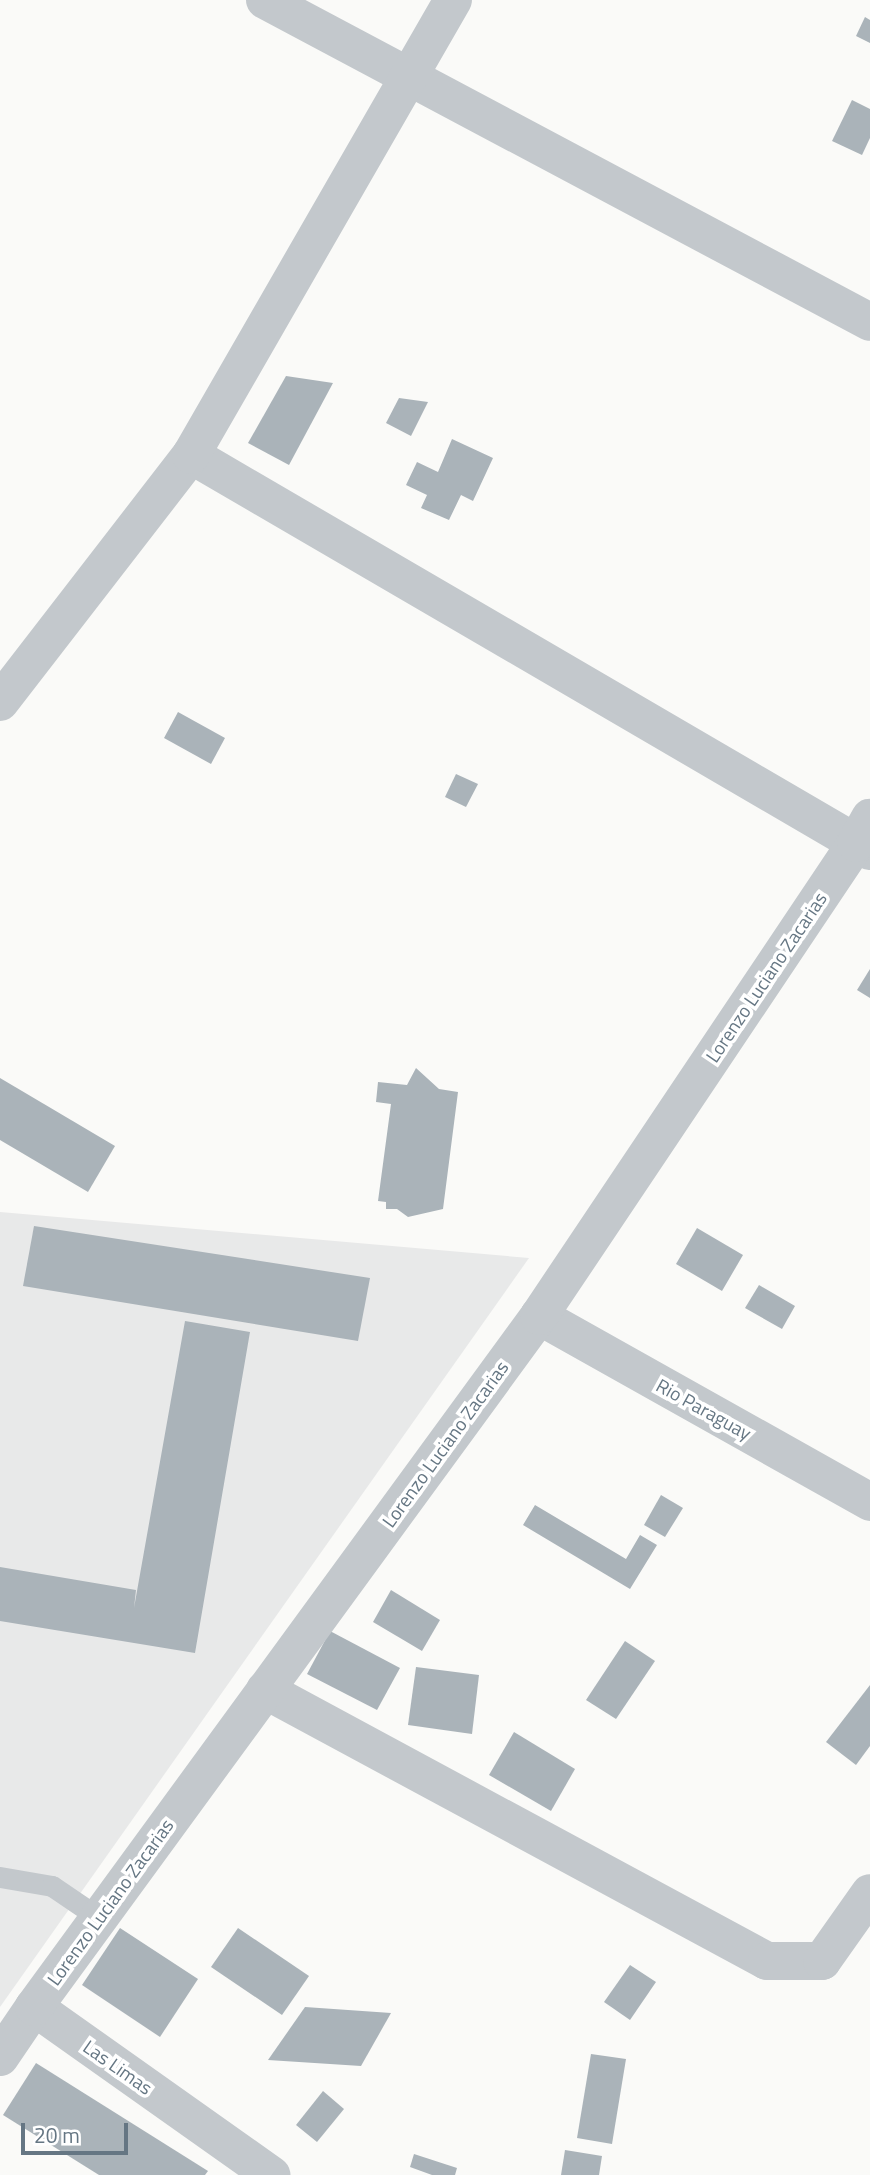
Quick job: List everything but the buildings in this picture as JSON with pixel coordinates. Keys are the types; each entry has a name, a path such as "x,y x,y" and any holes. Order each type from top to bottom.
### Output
{"street":[{"path":"265,0 870,322"},
{"path":"0,702 191,455 453,0"},
{"path":"191,455 865,837"},
{"name":"Lorenzo Luciano Zacarias","path":"0,2057 539,1317 865,837"},
{"name":"Rio Paraguay","path":"539,1317 870,1502"},
{"path":"265,1690 767,1961 822,1961 870,1893"},
{"name":"Las Limas","path":"34,2007 271,2175"}],"lane":[{"path":"0,1877 52,1886 99,1918"}],"shaded area":[{"path":"0,1212 529,1258 0,2007"}]}
